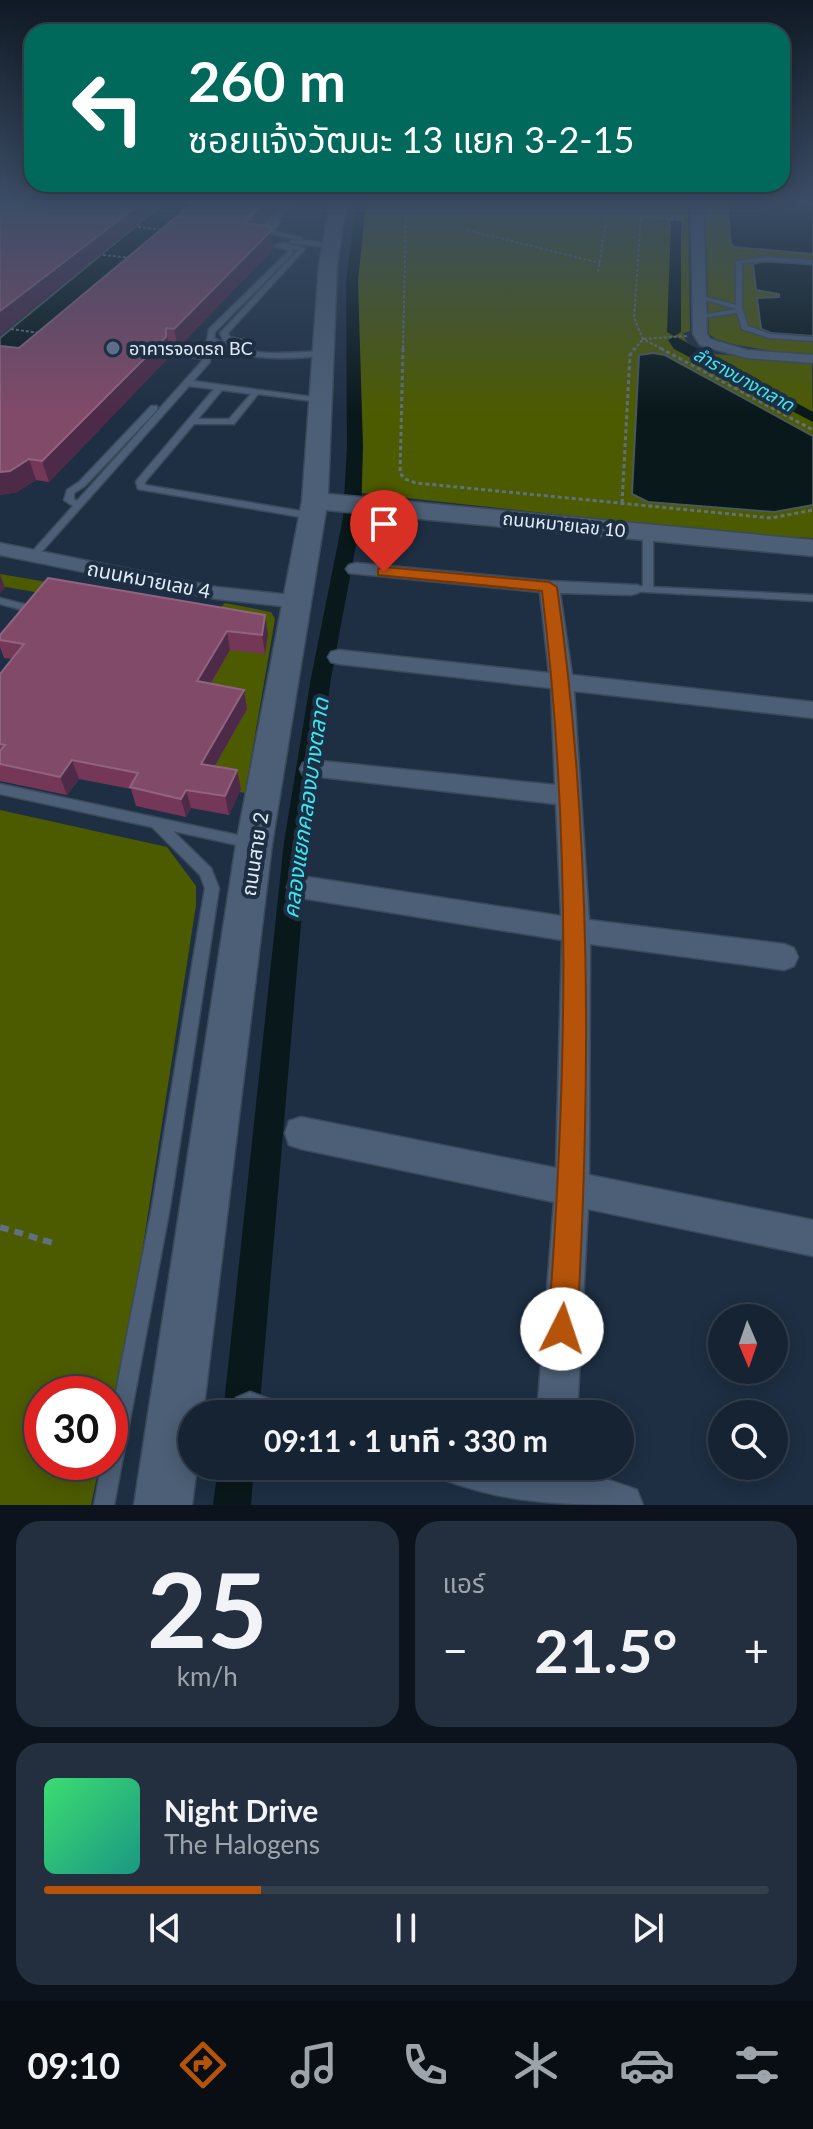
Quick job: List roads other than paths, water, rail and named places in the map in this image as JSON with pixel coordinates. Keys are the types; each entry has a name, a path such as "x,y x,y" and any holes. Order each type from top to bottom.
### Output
{"street":[{"name":"ถนนสาย 2","path":"163,1505 254,844 314,509 328,273"},
{"path":"698,273 701,336 715,348 746,354 813,359"},
{"name":"ถนนหมายเลข 10","path":"314,509 358,504 813,548"},
{"name":"ถนนหมายเลข 4","path":"0,549 217,593 299,602"},
{"path":"356,569 549,587 640,589"},
{"path":"549,587 562,684 576,930 572,1189 558,1400"},
{"path":"339,657 813,710"},
{"path":"312,769 566,796"},
{"path":"301,887 576,930 784,957"},
{"path":"301,1133 813,1238"},
{"path":"521,1480 622,1505"}],"lane":[{"path":"270,273 212,331 210,339 216,344 292,356 323,353"},
{"path":"227,339 226,330 279,273"},
{"path":"739,273 739,310 745,327 754,332 813,339"},
{"path":"699,297 739,310"},
{"path":"700,316 739,310"},
{"path":"216,344 227,339 323,353"},
{"path":"34,555 207,358 171,355 193,361 193,366 82,484 70,492 69,500 77,504"},
{"path":"187,383 320,400"},
{"path":"221,386 140,482 141,487 314,509"},
{"path":"192,421 231,422 257,391"},
{"path":"648,533 640,589 813,598"},
{"path":"0,601 23,607 26,612 17,628"},
{"path":"0,789 254,844"},
{"path":"104,1505 161,1207 212,888 206,872 155,822"}],"waterway":[{"name":"คลองแยกคลองบางตลาด","path":"242,1400 296,842 321,678 352,518 355,447 353,273"},
{"name":"ลำรางบางตลาด","path":"674,332 675,273"},
{"name":"ลำรางบางตลาด","path":"675,340 679,346 813,418"},
{"name":"คลองแยกคลองบางตลาด","path":"232,1505 235,1480"}],"place":[{"name":"อาคารจอดรถ BC","path":"113,348"}]}
